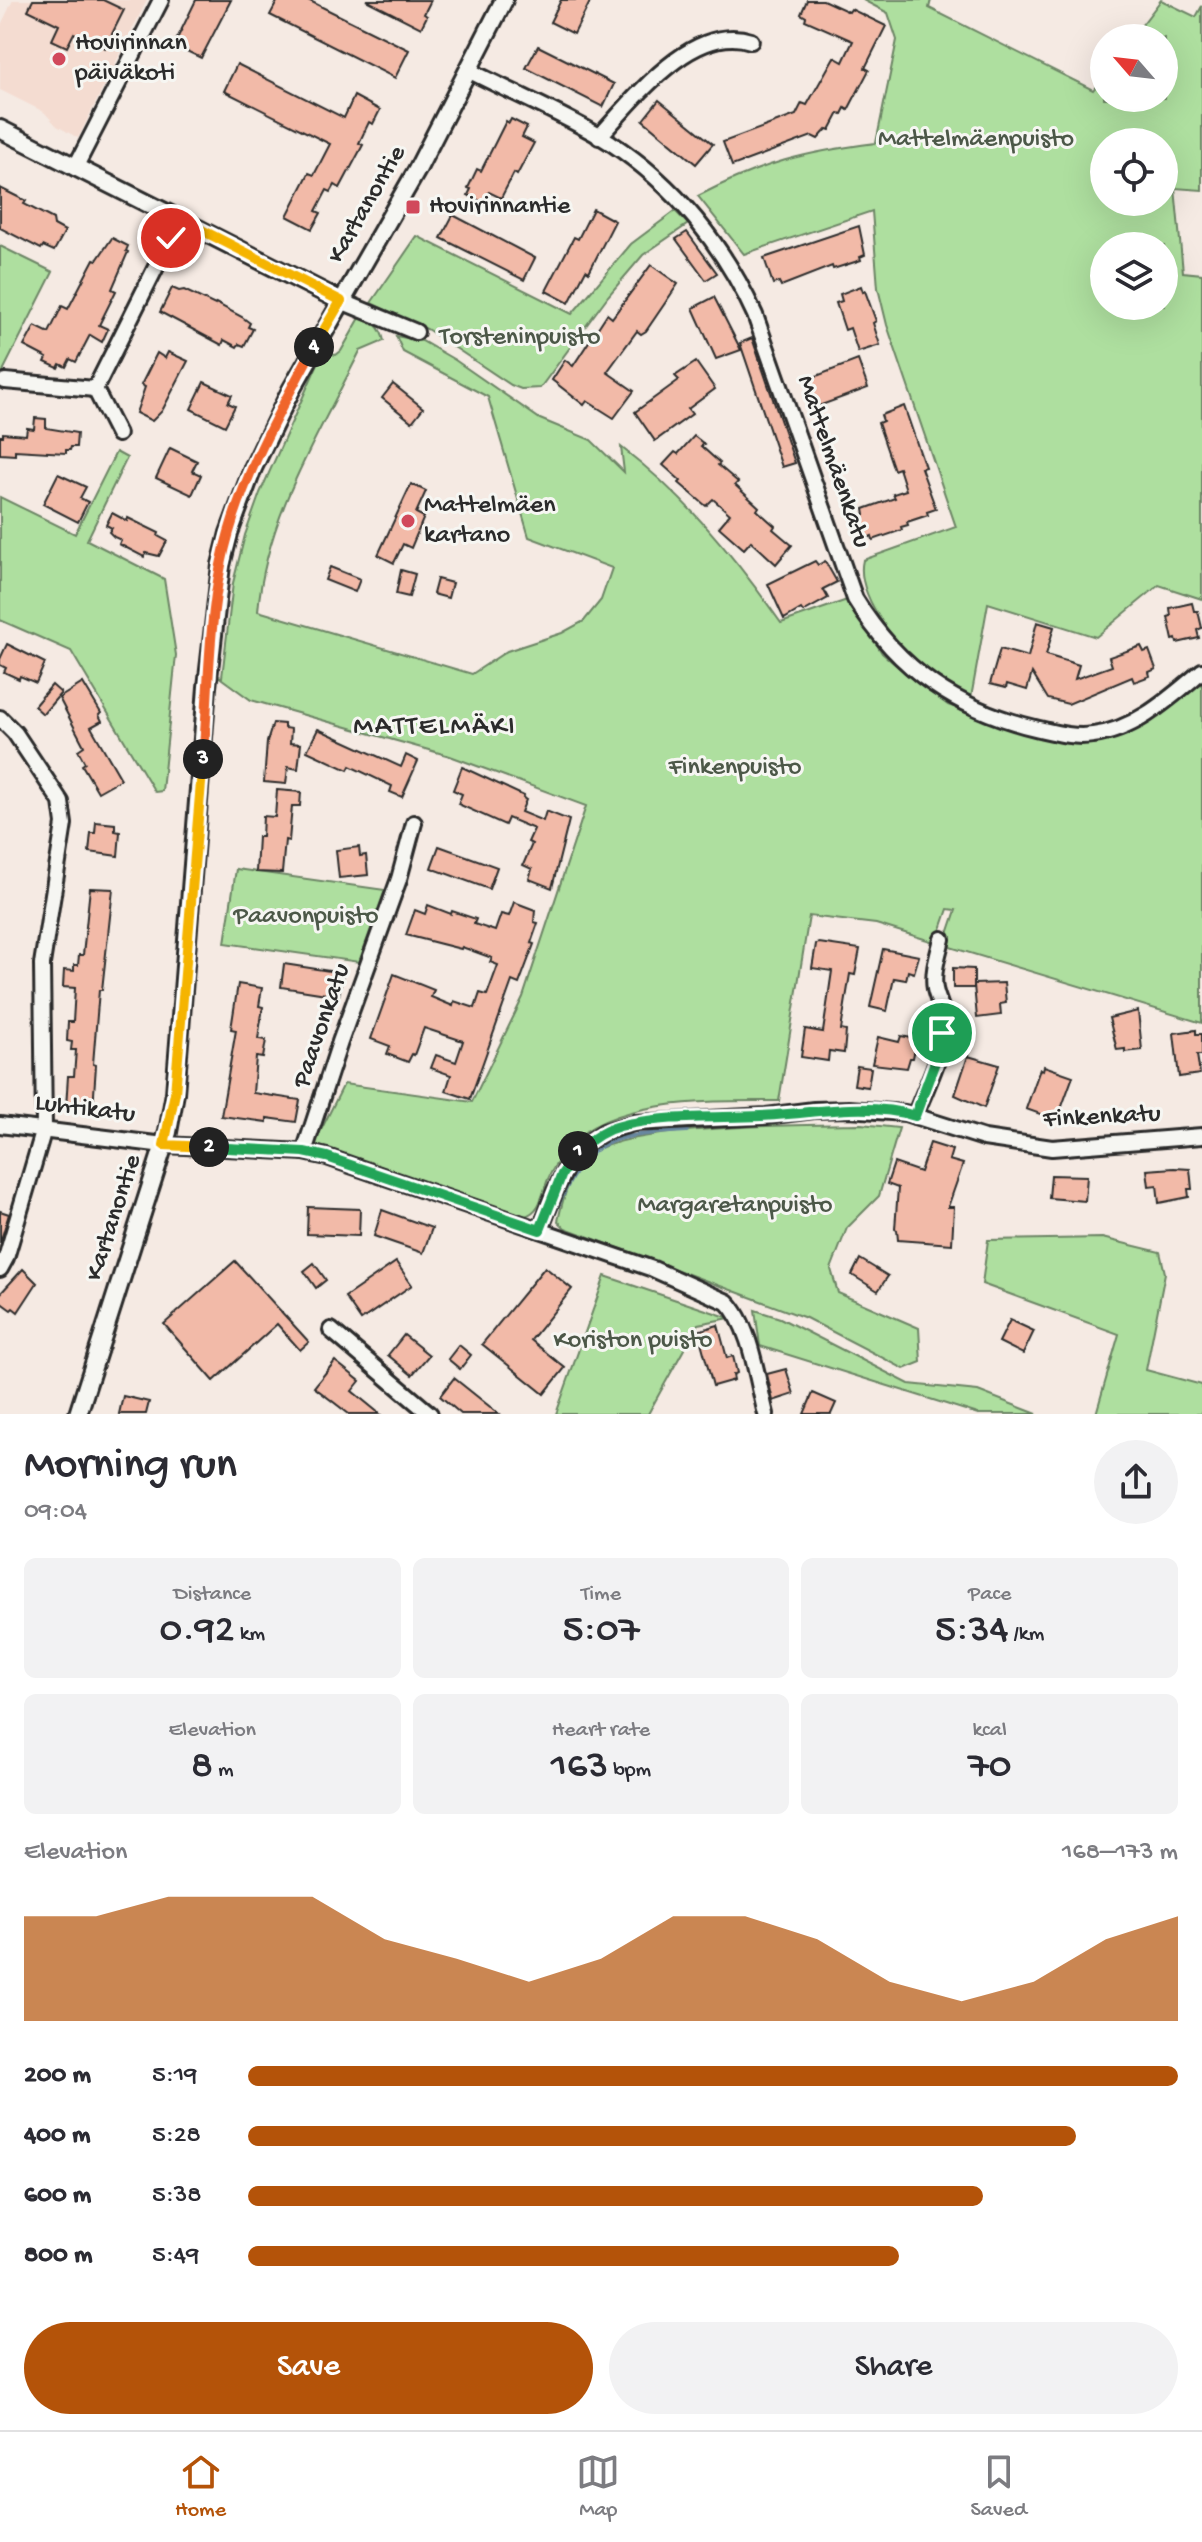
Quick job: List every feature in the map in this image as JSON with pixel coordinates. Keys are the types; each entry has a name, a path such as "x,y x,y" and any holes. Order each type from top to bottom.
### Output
{"street":[{"path":"75,168 161,0"},
{"name":"Kartanontie","path":"78,1414 164,1145 175,1093 207,687 221,565 238,507 270,430 417,170 504,0"},
{"path":"599,137 664,67 714,42 734,36 751,41"},
{"name":"Mattelmäenkatu","path":"468,70 599,137 648,171 667,188 726,259 755,315 855,599 877,631 910,666 960,702 996,717 1078,736 1095,735 1147,714 1202,671"},
{"path":"0,129 341,301 416,332"},
{"path":"95,389 180,219"},
{"path":"5,381 95,389"},
{"path":"95,389 118,434"},
{"path":"0,718 15,733 61,802 64,824 42,964 44,1129 6,1258 0,1269"},
{"name":"Paavonkatu","path":"304,1152 399,879 414,823"},
{"path":"915,1116 935,1062 944,1020 934,988 942,939"},
{"name":"Finkenkatu","path":"540,1230 570,1160 586,1144 617,1127 653,1121 766,1116 814,1110 889,1112 915,1116 984,1138 1052,1148 1202,1136"},
{"name":"Luhtikatu","path":"0,1125 164,1145 304,1152 350,1163 653,1269 727,1302 736,1311 766,1414"},
{"path":"331,1330 430,1414"}],"shaded area":[{"name":"Hovirinnan päiväkoti","path":"13,0 147,0 78,138 57,126 44,112 0,90 0,27"}],"green space":[{"name":"Mattelmäenpuisto","path":"863,0 931,0 929,8 1090,88 1090,112 1178,112 1178,24 1143,24 1161,0 1196,17 1202,6 1202,190 1178,188 1178,128 1090,128 1090,216 1178,216 1183,272 1202,274 1202,599 1159,585 1096,637 988,603 971,698 932,676 895,640 873,607 862,574 863,560 956,527 887,325 878,288 872,211 744,254 698,196 784,160 876,143 897,40 888,13"},
{"name":"Torsteninpuisto","path":"675,211 688,224 643,255 608,296 540,388 521,389 511,385 427,329 371,303 417,236 572,314 631,244"},
{"path":"0,246 53,272 4,369 0,386"},
{"name":"Finkenpuisto","path":"361,316 376,326 384,341 360,351 297,476 272,542 258,611 472,674 507,651 562,633 584,621 601,600 612,568 529,537 488,397 403,352 396,336 422,341 540,419 591,440 624,472 621,447 667,486 708,529 781,623 850,599 882,653 948,705 994,721 1088,741 1177,700 1202,681 1202,1023 950,947 948,934 956,910 948,909 934,942 876,924 809,916 779,1101 667,1105 611,1118 588,1130 569,1146 551,1173 535,1210 525,1216 314,1144 344,1084 472,1102 523,997 586,806 450,756 251,700 218,676 222,677 233,583 260,493 323,352 336,355 341,351"},
{"path":"116,452 127,458 87,540 164,579 176,655 162,791 155,792 71,651 0,620 0,497 75,534"},
{"name":"Paavonpuisto","path":"236,869 385,890 359,962 225,943"},
{"name":"Margaretanpuisto","path":"861,1124 899,1128 879,1196 847,1228 831,1269 838,1293 919,1328 921,1362 904,1369 806,1318 565,1228 558,1221 574,1172 583,1159 602,1147 632,1139 714,1129"},
{"path":"1102,1238 1160,1252 1165,1273 1146,1370 1202,1385 1202,1414 1096,1414 1119,1334 982,1284 988,1240"},
{"name":"Koriston puisto","path":"605,1276 730,1318 698,1324 648,1414 556,1414"},
{"path":"755,1310 780,1318 909,1384 978,1391 1037,1414 978,1414 760,1346"}],"building":[{"path":"33,0 103,0 124,10 105,48 74,33 67,47 52,40 59,25 28,10"},
{"path":"196,0 231,0 201,58 174,45"},
{"path":"278,0 308,0 409,50 395,78 270,15"},
{"path":"366,0 431,0 421,28"},
{"path":"561,0 591,0 574,34 550,22"},
{"path":"807,0 823,0 849,12 851,9 886,26 865,68 869,70 848,110 845,108 842,114 839,113 830,130 827,129 818,139 812,136 732,166 723,142 796,115 802,103 807,105 834,57 843,62 853,41 805,20 806,17 801,14"},
{"path":"538,46 614,84 603,107 526,68"},
{"path":"237,64 344,118 354,96 380,110 373,124 369,122 359,143 363,145 340,188 335,185 331,192 327,190 316,211 321,213 312,229 287,216 309,173 314,175 330,144 224,91"},
{"path":"659,100 713,144 696,164 643,120"},
{"path":"511,119 527,127 522,137 534,143 501,198 489,192 484,203 468,195 471,189 468,188 477,169 481,171 506,121 509,123"},
{"path":"0,188 26,201 24,204 53,219 54,225 65,231 54,251 43,246 41,249 0,228"},
{"path":"593,209 615,221 569,303 546,291 574,237 578,239"},
{"path":"453,215 535,258 524,280 441,238"},
{"path":"859,226 865,255 860,257 861,260 833,269 832,266 781,286 779,282 773,284 764,258"},
{"path":"687,232 717,273 706,280 676,239"},
{"path":"112,238 128,246 128,252 112,289 116,291 99,325 108,329 102,342 90,335 76,362 70,359 66,367 60,364 58,368 45,362 47,358 24,346 35,326 49,333 62,306 68,309 94,259 97,260"},
{"path":"651,265 678,284 646,331 641,334 637,331 607,372 634,391 614,418 587,401 584,405 552,380 565,360 573,366 607,314 612,318"},
{"path":"861,286 876,321 873,323 880,345 858,352 850,328 845,330 836,303 842,301 840,294"},
{"path":"172,288 216,303 250,323 248,327 253,329 244,346 239,344 237,347 224,340 222,345 160,312"},
{"path":"714,297 741,350 716,359 693,308"},
{"path":"752,338 795,463 782,467 740,343"},
{"path":"168,352 188,361 162,411 152,421 136,413 145,387 141,385 157,353 165,358"},
{"path":"858,360 868,388 816,407 806,380"},
{"path":"696,362 715,389 688,409 692,414 655,441 635,412 679,380 675,376"},
{"path":"204,382 232,395 228,403 235,406 225,426 191,409"},
{"path":"393,384 423,408 412,422 382,398"},
{"path":"904,406 936,509 907,522 908,525 901,527 902,530 873,540 872,536 865,539 858,517 865,515 864,509 895,498 893,494 906,490 899,468 894,470 878,423 883,421 881,415"},
{"path":"35,418 46,419 46,428 77,433 76,447 66,450 66,453 15,450 15,455 0,454 0,436 3,433 26,435 27,428 34,429"},
{"path":"694,436 720,463 718,465 738,482 735,485 759,507 757,510 775,526 773,529 792,545 776,564 751,541 744,549 719,527 730,514 713,499 706,506 663,465"},
{"path":"170,448 197,461 192,471 201,475 192,495 156,478"},
{"path":"58,474 86,487 80,498 88,502 78,522 43,504"},
{"name":"Mattelmäen kartano","path":"411,484 426,491 416,513 424,517 411,548 403,544 394,563 378,555"},
{"path":"112,513 159,533 158,536 167,541 159,556 146,553 144,557 119,544 121,540 109,532 112,528 106,525"},
{"path":"815,561 818,565 825,561 837,582 823,589 828,598 784,619 768,584"},
{"path":"330,567 360,579 355,592 325,580"},
{"path":"401,570 415,574 409,597 396,594"},
{"path":"437,579 452,583 448,598 433,594"},
{"path":"1192,603 1194,611 1198,611 1202,628 1197,630 1199,638 1177,643 1176,639 1173,640 1168,617 1171,616 1170,608"},
{"path":"1037,622 1054,627 1046,655 1079,665 1075,679 1112,666 1109,657 1141,646 1144,652 1149,650 1156,669 1149,672 1150,676 1134,682 1132,677 1068,704 1048,699 1032,673 1027,690 1007,684 1006,688 990,684 1000,649 1028,657"},
{"path":"7,644 45,663 36,683 4,672 6,668 0,665 0,659"},
{"path":"83,683 101,713 102,721 91,727 121,779 98,792 82,765 85,763 78,750 84,746 59,698"},
{"path":"52,685 61,693 43,714 34,706"},
{"path":"273,723 284,724 284,728 291,729 290,743 301,744 298,769 288,767 286,784 264,782 267,742"},
{"path":"318,729 401,767 406,755 418,761 402,797 390,792 392,786 350,766 348,770 307,751"},
{"path":"462,767 524,796 526,800 521,812 543,821 546,811 569,820 552,888 529,879 532,869 523,865 532,844 528,842 534,829 508,818 505,825 458,804 462,794 453,790"},
{"path":"277,790 301,792 300,806 292,806 282,873 256,872 263,816 275,817"},
{"path":"96,822 115,824 115,831 120,832 118,856 89,852"},
{"path":"439,846 497,867 489,889 431,868"},
{"path":"359,847 360,856 366,855 368,875 339,878 336,850"},
{"path":"90,888 113,889 102,990 99,990 93,1109 66,1107 68,1076 74,1076 76,1050 71,1050 72,1042 67,1041 68,1022 73,1022 75,988 63,987 64,970 74,971 79,955 83,955"},
{"path":"514,902 535,910 534,922 538,923 531,943 534,944 519,984 512,981 470,1099 446,1091 451,1075 431,1068 436,1055 456,1062 463,1041 424,1028 414,1055 408,1062 387,1054 390,1046 371,1039 394,974 434,990 431,997 453,1006 454,1001 475,1008 480,993 487,995 498,965 490,962 492,958 462,947 406,935 415,910 425,914 428,905 451,914 452,911 476,919 474,924 495,931 501,914 509,916"},
{"path":"816,944 860,949 855,975 850,974 841,1030 846,1031 844,1053 829,1051 828,1061 801,1057 805,1029 823,1032 832,971 812,968"},
{"path":"883,949 919,956 914,973 908,971 906,980 894,978 887,1011 870,1007"},
{"path":"284,964 343,973 339,996 281,987"},
{"path":"953,968 974,969 974,984 1004,983 1006,1003 1000,1004 1001,1015 977,1018 974,985 974,988 953,988"},
{"path":"238,984 262,988 259,1006 263,1007 258,1039 266,1040 263,1058 256,1057 253,1093 300,1100 296,1122 221,1116 236,1030 231,1029"},
{"path":"1138,1011 1142,1050 1117,1050 1109,1018"},
{"path":"1196,1030 1196,1034 1202,1034 1202,1055 1197,1055 1200,1074 1179,1077 1174,1033"},
{"path":"901,1036 917,1039 913,1058 910,1058 907,1068 872,1064 878,1037 899,1042"},
{"path":"968,1056 999,1065 984,1108 955,1095"},
{"path":"857,1066 871,1068 868,1087 854,1085"},
{"path":"1044,1066 1073,1076 1057,1120 1026,1109 1040,1069 1043,1070"},
{"path":"930,1143 952,1150 949,1160 963,1164 948,1207 954,1207 952,1244 898,1240 895,1229 898,1188 887,1184 894,1163 920,1172"},
{"path":"1190,1169 1192,1189 1188,1189 1189,1197 1159,1203 1157,1185 1149,1186 1147,1170"},
{"path":"1051,1175 1087,1176 1085,1201 1049,1198"},
{"path":"308,1207 360,1209 359,1236 307,1234"},
{"path":"382,1210 432,1228 423,1253 374,1236"},
{"path":"0,1211 9,1214 0,1243"},
{"path":"860,1259 888,1276 878,1291 852,1275"},
{"path":"235,1261 309,1342 300,1350 277,1324 214,1381 164,1324"},
{"path":"396,1262 412,1285 361,1320 345,1297"},
{"path":"314,1263 326,1280 316,1288 304,1271"},
{"path":"545,1267 572,1289 531,1340 565,1368 544,1394 482,1344"},
{"path":"23,1269 37,1283 18,1312 0,1302 0,1294"},
{"path":"1010,1320 1034,1331 1023,1354 999,1342"},
{"path":"718,1325 727,1358 733,1356 737,1373 733,1375 734,1380 713,1386 698,1331"},
{"path":"404,1335 429,1355 412,1375 388,1355"},
{"path":"459,1345 471,1355 460,1369 448,1359"},
{"path":"335,1361 360,1381 352,1391 380,1414 349,1414 314,1387"},
{"path":"786,1369 794,1394 773,1401 767,1374"},
{"path":"454,1378 499,1414 461,1414 440,1396"},
{"path":"813,1393 836,1403 831,1414 804,1414"},
{"path":"123,1396 149,1402 146,1414 119,1414"}],"waterway":[{"path":"555,1213 578,1168 603,1145 638,1135 687,1131"}],"place":[{"name":"Hovirinnan päiväkoti","path":"59,59"},
{"name":"Hovirinnantie","path":"413,207"},
{"name":"Mattelmäen kartano","path":"408,521"}],"district":[{"name":"MATTELMÄKI","path":"435,727"}],"route":[{"path":"171,238 180,219 341,301 270,430 238,507 221,565 207,687 175,1093 164,1145 304,1152 327,1157 540,1230 570,1160 586,1144 617,1127 653,1121 766,1116 814,1110 849,1109 915,1116 942,1033"}]}
